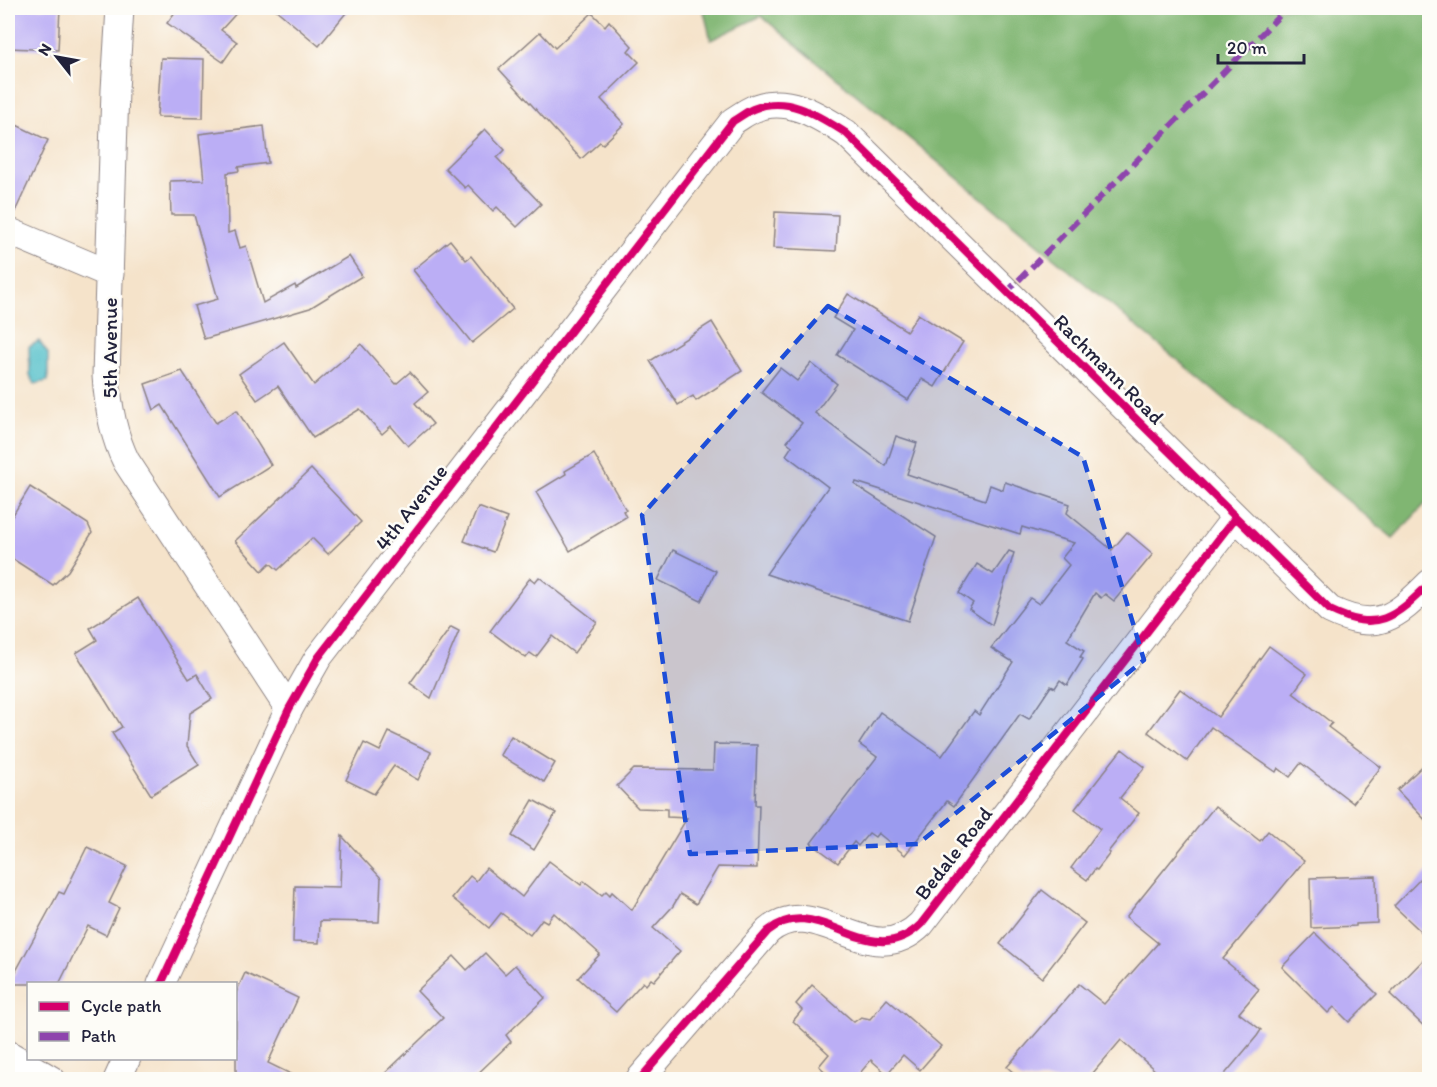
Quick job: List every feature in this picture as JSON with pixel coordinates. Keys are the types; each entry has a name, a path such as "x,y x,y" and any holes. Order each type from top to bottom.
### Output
{"street":[{"name":"5th Avenue","path":"120,8 115,90 106,376 108,404 122,452 208,588 289,709"},
{"name":"Rachmann Road","path":"765,106 790,105 800,108 846,133 1323,605 1349,618 1371,622 1392,615 1430,583"},
{"name":"4th Avenue","path":"162,982 289,709 318,658 733,121 754,108 765,106"},
{"path":"8,231 110,274"},
{"name":"Bedale Road","path":"639,1080 768,931 782,921 791,918 812,920 850,934 879,941 900,940 911,934 1235,518"},
{"path":"8,1054 52,1080"},
{"path":"117,1080 127,1060"}],"highlighted area":[{"path":"828,306 1083,457 1144,660 918,844 690,854 642,515"}],"green space":[{"path":"703,8 1429,8 1429,500 1393,538 761,16 711,40"}],"water":[{"path":"39,341 48,354 48,381 35,384 30,375 29,347"}],"building":[{"path":"8,8 60,8 58,50 8,48"},
{"path":"178,8 241,8 221,30 237,42 223,62 167,23"},
{"path":"274,8 350,8 319,46"},
{"path":"592,13 605,26 609,21 632,46 628,51 639,62 601,99 624,124 603,144 600,142 581,159 499,69 540,32 555,48"},
{"path":"161,58 204,59 203,118 157,117"},
{"path":"8,121 48,140 13,216 8,215"},
{"path":"264,126 268,163 238,167 239,171 227,173 228,233 235,231 240,248 246,246 263,303 295,285 296,288 349,256 362,276 310,308 204,339 194,306 218,299 194,215 171,215 170,181 204,180 199,134"},
{"path":"485,129 505,150 497,158 541,204 517,227 497,207 493,211 468,185 465,188 445,168"},
{"path":"775,212 838,215 836,251 773,248"},
{"path":"450,240 466,260 471,256 513,309 472,343 413,270"},
{"path":"848,294 907,331 918,314 963,342 935,387 922,379 908,400 837,355 853,330 833,318"},
{"path":"712,322 742,371 696,401 693,396 678,405 650,361"},
{"path":"284,342 314,385 361,344 396,384 410,372 428,392 415,403 433,424 408,446 391,426 382,434 360,409 313,438 278,386 257,400 239,374"},
{"path":"811,363 837,384 815,413 886,466 896,436 917,443 907,474 985,500 990,485 1003,490 1005,482 1070,504 1067,513 1112,550 1127,532 1153,554 1114,601 1105,594 1101,598 1095,593 1067,640 1084,651 1080,657 1083,659 1067,685 1060,680 1055,688 1051,686 1029,719 1020,714 954,806 947,801 905,855 878,833 875,837 869,833 858,846 854,842 838,863 811,843 877,757 859,744 880,712 942,756 974,711 979,715 1013,662 991,648 1030,598 1039,604 1069,565 1062,558 1074,543 1022,527 1020,534 856,482 855,485 936,537 908,621 766,574 828,487 786,455 792,446 787,442 802,423 761,392 780,368 797,381"},
{"path":"182,371 216,423 237,410 271,465 220,497 162,405 154,410 145,384"},
{"path":"594,454 626,510 623,511 626,517 570,551 536,492"},
{"path":"311,469 361,522 328,554 312,538 278,570 270,563 262,571 235,541"},
{"path":"30,487 88,524 92,533 68,571 53,585 8,556 8,523"},
{"path":"478,507 507,518 493,552 464,541"},
{"path":"673,550 716,571 701,601 658,580"},
{"path":"1009,551 1014,553 992,625 969,609 973,603 959,593 977,564 993,574"},
{"path":"539,577 597,622 574,653 552,636 536,657 530,653 526,658 490,631 530,578 535,582"},
{"path":"138,598 189,679 197,674 212,699 190,713 187,746 199,765 151,795 112,733 122,727 76,653 97,640 90,628"},
{"path":"451,627 459,631 431,698 410,683"},
{"path":"1269,646 1307,674 1293,693 1332,723 1328,727 1381,767 1353,803 1301,763 1290,777 1278,768 1276,772 1211,727 1187,761 1148,732 1180,689 1218,717"},
{"path":"389,732 431,752 418,780 394,766 374,794 346,780 364,743 380,751"},
{"path":"511,736 555,763 544,782 500,755"},
{"path":"714,744 757,745 755,805 759,805 757,868 718,867 696,904 680,894 673,906 653,928 680,951 654,981 651,979 646,985 643,982 616,1012 578,978 600,954 554,913 547,922 542,919 530,935 501,913 489,928 452,898 470,876 476,881 486,868 522,897 549,861 581,885 584,881 602,895 606,891 610,895 612,892 632,910 687,818 667,817 667,809 638,808 617,786 634,769 713,770"},
{"path":"1122,749 1145,767 1120,798 1139,813 1087,880 1071,868 1100,829 1075,809"},
{"path":"1430,759 1430,825 1397,790"},
{"path":"533,800 556,813 534,850 512,836"},
{"path":"1215,806 1260,841 1268,831 1304,861 1223,959 1259,989 1239,1013 1261,1030 1257,1036 1220,1080 1166,1080 1121,1040 1087,1080 1022,1080 1007,1067 1079,984 1104,1004 1158,943 1126,917"},
{"path":"342,836 381,878 379,922 320,921 319,943 293,942 295,886 340,887"},
{"path":"87,847 127,866 109,903 119,908 106,935 88,926 60,982 9,984 59,892 64,894"},
{"path":"1430,869 1430,940 1394,906"},
{"path":"1376,876 1377,923 1311,928 1310,878"},
{"path":"1042,890 1085,923 1042,978 1000,944"},
{"path":"1315,933 1377,994 1349,1022 1334,1007 1328,1013 1282,967"},
{"path":"485,953 505,974 515,965 545,998 506,1035 511,1042 471,1080 378,1080 443,1018 417,991 454,956 467,970"},
{"path":"1430,953 1430,1032 1390,994"},
{"path":"245,973 298,998 268,1063 303,1080 236,1080 237,991"},
{"path":"812,985 854,1022 861,1017 870,1019 887,999 941,1046 920,1070 903,1055 887,1074 871,1060 854,1080 834,1080 819,1066 829,1054 793,1021 802,1010 796,1004"}],"marked path":[{"path":"1006,293 1279,16"}],"cycle path":[{"path":"162,982 289,709 318,658 733,121 753,109 778,104 802,109 846,133 1330,610 1346,617 1373,621 1395,613 1430,583"},
{"path":"639,1080 768,931 787,921 805,920 824,924 863,938 882,941 902,938 921,924 1235,518"}]}
